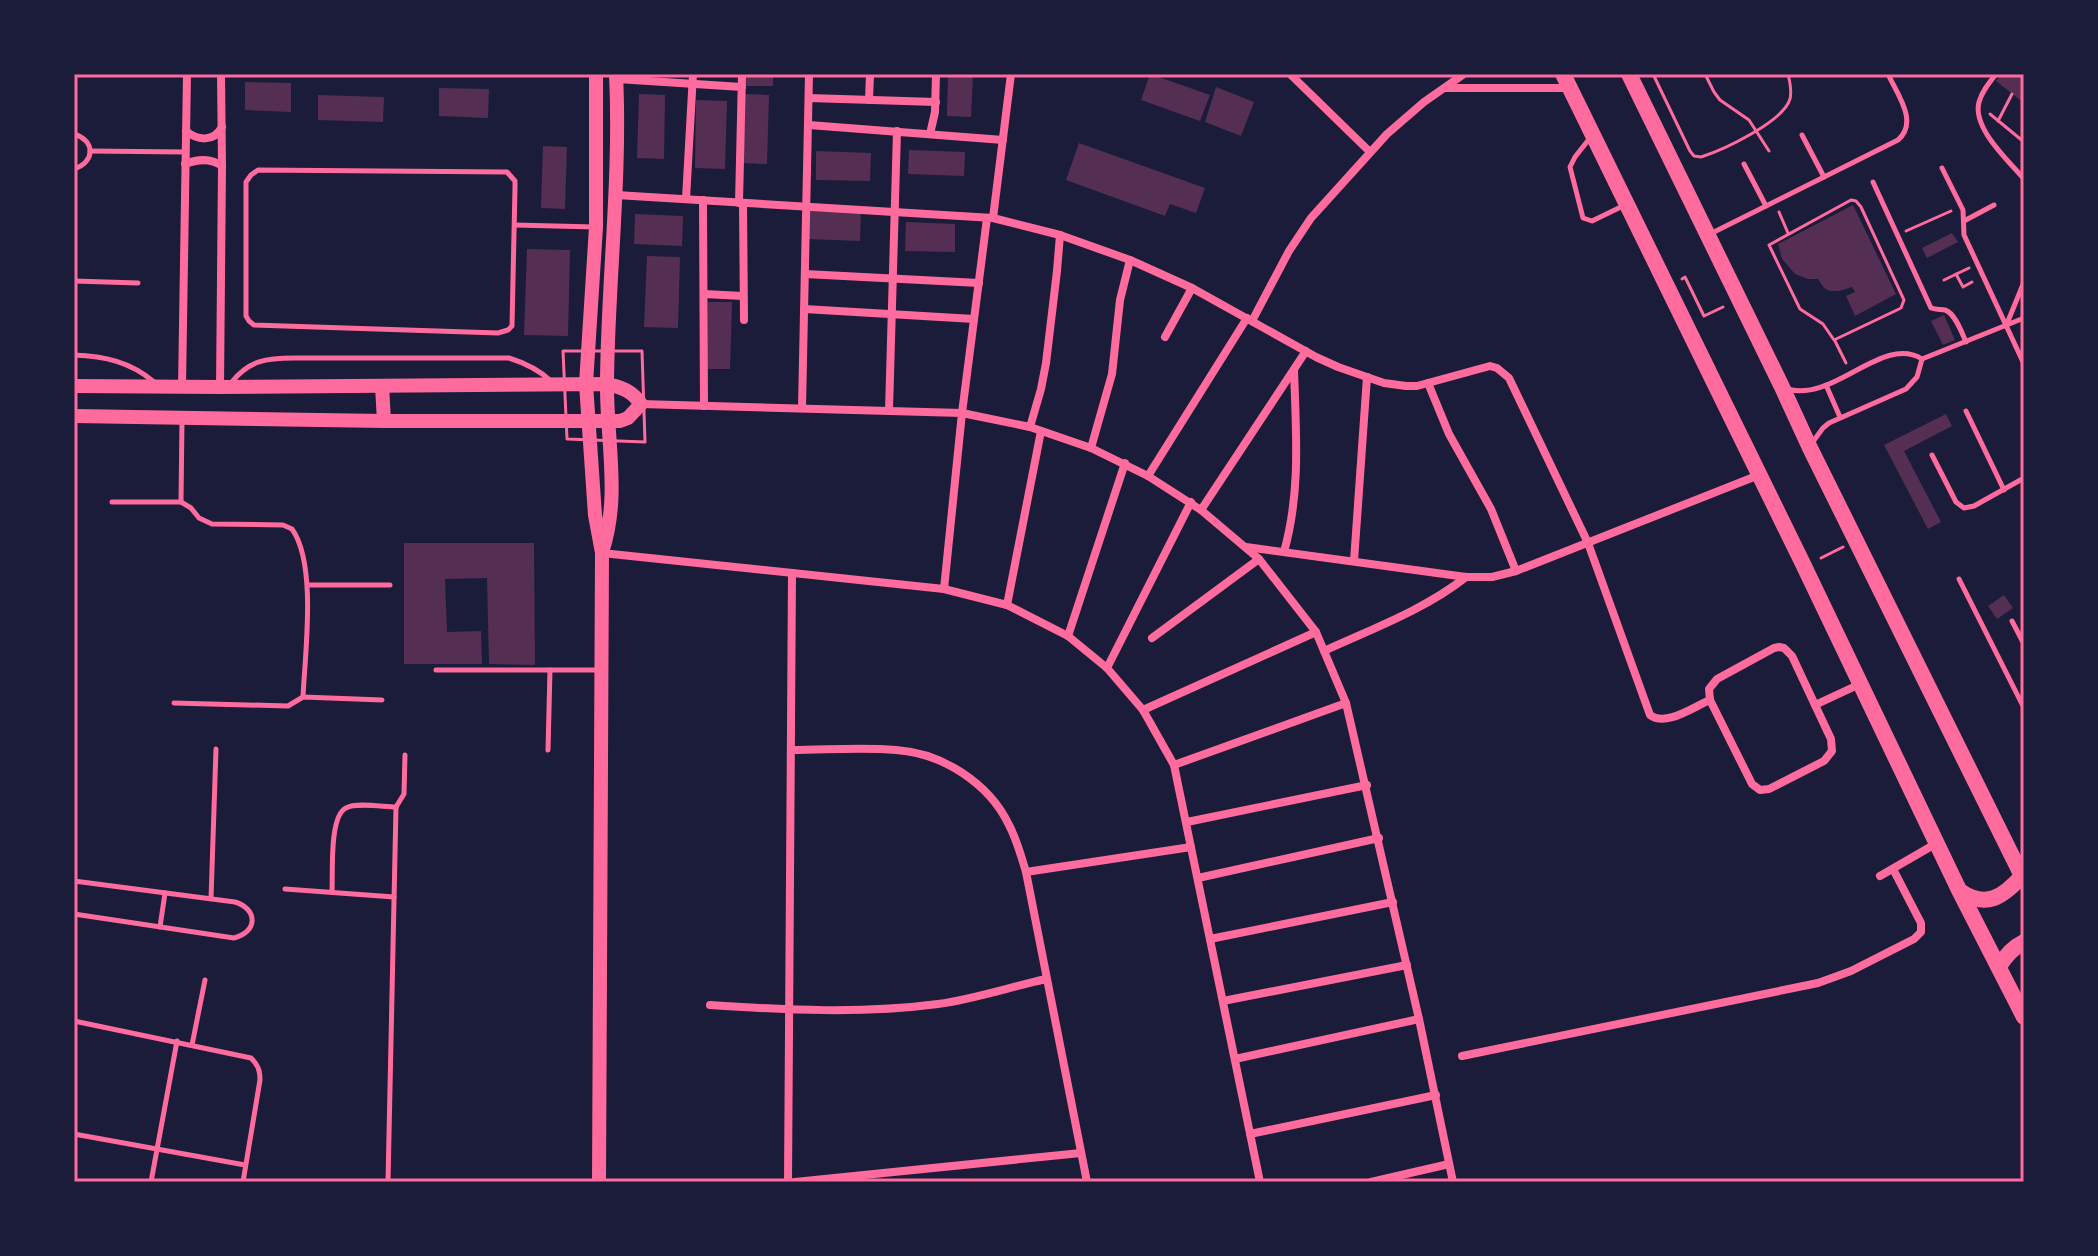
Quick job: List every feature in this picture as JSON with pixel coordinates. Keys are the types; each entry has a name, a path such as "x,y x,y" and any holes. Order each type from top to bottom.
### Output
{"main road":[{"path":"1629,74 2023,877 2001,895 1987,901 1972,899 1959,890"},
{"path":"1567,81 1959,890 2024,1017"},
{"path":"1999,967 2006,956 2024,942"}],"street":[{"path":"182,387 187,74"},
{"path":"221,74 224,387"},
{"path":"596,74 596,227 586,384 595,515 602,553 599,1182"},
{"path":"742,74 744,320"},
{"path":"802,408 809,74"},
{"path":"869,100 870,74"},
{"path":"930,134 936,102 936,74"},
{"path":"944,589 974,319 1011,74"},
{"path":"1290,74 1370,152"},
{"path":"1148,476 1250,319 1299,234 1404,117 1464,74"},
{"path":"602,553 609,529 611,505 606,384 616,195 616,77 693,79 742,87"},
{"path":"686,199 693,79"},
{"path":"1444,88 1567,81"},
{"path":"809,98 936,102"},
{"path":"809,125 1003,140"},
{"path":"186,131 202,139 210,138 222,127"},
{"path":"889,411 897,131"},
{"path":"185,164 209,160 222,166"},
{"path":"616,195 990,218 1060,235 1130,260 1192,288 1327,363 1395,386 1417,386 1482,367 1497,368 1509,378 1588,543 1650,715 1660,721 1710,700"},
{"path":"703,200 704,406"},
{"path":"1030,427 1046,363 1060,235"},
{"path":"1091,448 1112,374 1117,314 1130,260"},
{"path":"594,261 612,262"},
{"path":"805,274 979,283"},
{"path":"1165,337 1192,288"},
{"path":"704,294 743,296"},
{"path":"804,309 974,319"},
{"path":"1201,510 1306,351"},
{"path":"1284,552 1296,492 1294,369"},
{"path":"1354,561 1367,377"},
{"path":"1428,383 1449,434 1491,509 1516,571"},
{"path":"74,386 606,384 626,389 641,404"},
{"path":"382,386 384,421"},
{"path":"74,416 609,421 628,418 641,404 962,413 1030,427 1125,463 1191,502 1259,559 1316,632 1346,703 1367,785 1453,1182"},
{"path":"1007,605 1041,431"},
{"path":"1068,636 1125,463"},
{"path":"1244,547 1466,577 1492,577 1516,571 1760,474"},
{"path":"1107,668 1191,502"},
{"path":"602,553 944,589 1007,605 1068,636 1107,668 1143,710 1174,765 1260,1182"},
{"path":"1152,638 1259,559"},
{"path":"788,1182 792,573"},
{"path":"1324,651 1432,600 1466,577"},
{"path":"1143,710 1316,632"},
{"path":"1774,648 1784,648 1792,656 1831,739 1832,751 1824,761 1765,791 1755,788 1710,700 1709,689 1717,679 1774,648"},
{"path":"1815,705 1860,684"},
{"path":"1174,765 1346,703"},
{"path":"791,750 899,750 926,755 974,781 993,800 1008,823 1026,872 1087,1182"},
{"path":"1187,822 1367,785"},
{"path":"1198,878 1379,838"},
{"path":"1880,876 1937,843"},
{"path":"1026,872 1191,847"},
{"path":"1462,1056 1835,978 1914,939 1921,932 1921,923 1893,869"},
{"path":"1210,939 1393,902"},
{"path":"1223,1001 1407,965"},
{"path":"710,1005 854,1011 940,1004 1046,979"},
{"path":"1235,1059 1419,1019"},
{"path":"1250,1134 1436,1095"},
{"path":"795,1182 1081,1153"},
{"path":"1371,1182 1449,1164"}],"lane":[{"path":"1708,235 1905,134 1908,118 1888,74"},
{"path":"1996,74 1983,91 1978,104 1979,122 2024,179"},
{"path":"74,134 83,137 90,151 84,165 74,169"},
{"path":"1593,134 1570,167 1583,218 1592,221 1627,203"},
{"path":"1802,135 1824,177"},
{"path":"90,151 185,152"},
{"path":"1744,164 1766,206"},
{"path":"1942,168 1962,207 1962,231 2024,364"},
{"path":"254,172 507,172 515,181 515,225 513,321 504,332 260,326 246,316 246,182 254,172"},
{"path":"1873,182 1931,308 1951,313 1966,342"},
{"path":"1964,221 1994,205"},
{"path":"515,225 596,227"},
{"path":"74,281 138,283"},
{"path":"2006,327 2024,282"},
{"path":"1922,359 2024,318"},
{"path":"1782,387 1805,391 1826,385 1899,353 1922,359"},
{"path":"74,355 96,356 123,363 147,375 161,388"},
{"path":"224,387 254,363 294,358 509,358 542,372 555,384"},
{"path":"1810,448 1823,428 1840,417 1906,389 1917,377 1922,359"},
{"path":"1826,385 1840,417"},
{"path":"1966,411 2004,490"},
{"path":"181,502 182,418"},
{"path":"1932,455 1959,506 1969,508 2024,478"},
{"path":"112,502 181,502 199,518 212,524 283,525 292,529 302,551 308,585 303,697"},
{"path":"1959,579 2024,708"},
{"path":"308,585 390,585"},
{"path":"2012,621 2024,644"},
{"path":"436,670 601,670"},
{"path":"548,750 550,670"},
{"path":"174,703 288,706 303,697 382,700"},
{"path":"211,899 216,749"},
{"path":"388,1182 396,807 404,794 405,755"},
{"path":"332,892 335,824 340,812 352,806 396,807"},
{"path":"74,881 244,905 253,920 243,936 234,938 74,914"},
{"path":"285,889 394,897"},
{"path":"160,927 165,893"},
{"path":"192,1045 205,980"},
{"path":"74,1021 251,1058 260,1071 260,1080 243,1182"},
{"path":"151,1182 177,1041"},
{"path":"74,1134 245,1165"}],"path":[{"path":"1653,74 1687,146 1694,156 1701,157 1777,118 1787,106 1791,91 1788,74"},
{"path":"1705,74 1720,100 1743,115 1769,151"},
{"path":"1998,121 2012,94"},
{"path":"1978,104 2024,142"},
{"path":"1834,340 1897,310 1903,304 1903,296 1856,201 1847,201 1772,241 1769,247 1800,309 1823,324 1852,373"},
{"path":"1774,202 1788,233"},
{"path":"1898,235 1962,207"},
{"path":"1944,280 1971,267"},
{"path":"1956,274 1963,287 1983,278"},
{"path":"1668,286 1685,277 1704,316 1728,305"},
{"path":"1804,566 1857,540"}],"building":[{"path":"745,74 773,74 773,86 744,86"},
{"path":"948,74 973,74 971,117 947,116"},
{"path":"1150,74 1210,95 1200,121 1141,100"},
{"path":"2002,74 2024,74 2024,103 1996,81"},
{"path":"245,82 291,83 291,112 245,110"},
{"path":"1216,87 1254,102 1241,136 1205,122"},
{"path":"439,88 489,89 488,118 439,116"},
{"path":"639,94 665,95 664,159 637,158"},
{"path":"745,94 769,95 767,164 743,163"},
{"path":"318,95 384,97 383,122 318,120"},
{"path":"696,100 727,101 725,169 695,168"},
{"path":"1079,143 1205,188 1196,213 1170,204 1165,216 1066,180"},
{"path":"543,146 567,147 565,209 541,208"},
{"path":"909,150 965,152 964,176 908,174"},
{"path":"816,151 871,153 870,181 816,180"},
{"path":"1853,205 1896,294 1855,316 1846,296 1855,292 1852,287 1830,291 1818,279 1795,274 1782,259 1778,244"},
{"path":"809,209 861,211 860,241 808,239"},
{"path":"635,214 683,216 682,246 634,244"},
{"path":"906,222 955,224 955,252 905,251"},
{"path":"1952,233 1958,242 1927,258 1922,248"},
{"path":"527,249 570,250 568,336 524,335"},
{"path":"647,256 680,257 678,328 644,327"},
{"path":"708,302 732,302 730,369 707,369"},
{"path":"1944,315 1955,340 1943,345 1931,321"},
{"path":"1946,414 1952,426 1904,451 1941,522 1928,529 1884,445"},
{"path":"404,543 534,543 535,665 489,664 487,578 445,579 447,632 481,631 482,664 404,664"},
{"path":"2004,595 2013,608 1997,619 1988,606"}]}
